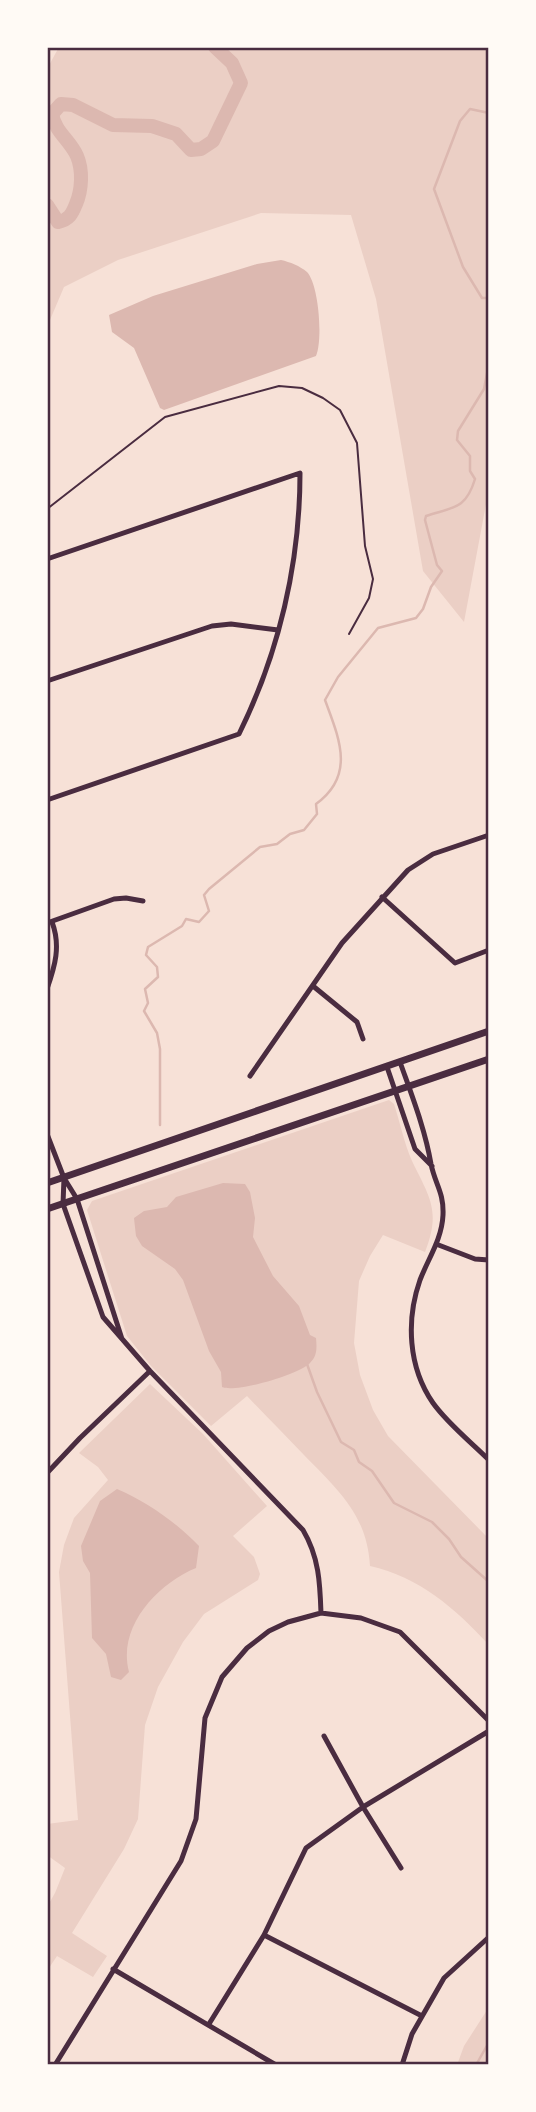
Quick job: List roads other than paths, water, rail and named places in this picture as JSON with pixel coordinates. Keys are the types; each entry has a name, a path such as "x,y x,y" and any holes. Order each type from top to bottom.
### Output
{"main road":[{"path":"47,1184 489,1031"},
{"path":"47,1209 489,1059"}],"street":[{"path":"47,559 300,473 298,537 292,577 260,684 239,734 47,800"},
{"path":"47,681 212,626 231,624 278,630"},
{"path":"250,1076 342,943 408,870 433,854 489,835"},
{"path":"382,897 455,963 489,950"},
{"path":"47,989 56,959 56,933 50,923 114,899 143,901"},
{"path":"313,986 357,1022 363,1040"},
{"path":"400,1062 430,1149 432,1166 442,1194 443,1217 436,1244 415,1296 410,1338 416,1363 433,1403 489,1460"},
{"path":"387,1067 415,1149 432,1166"},
{"path":"47,1134 64,1178 77,1199 123,1342"},
{"path":"64,1178 64,1204 103,1317 150,1371 303,1530 313,1546 319,1571 320,1613"},
{"path":"436,1244 475,1259 489,1260"},
{"path":"47,1473 150,1371"},
{"path":"55,2065 181,1861 196,1819 205,1718 222,1678 247,1648 269,1631 288,1622 320,1613 361,1619 400,1632 489,1721"},
{"path":"209,2024 264,1935 306,1848 363,1807 489,1731"},
{"path":"324,1735 363,1807 401,1868"},
{"path":"264,1935 422,2016"},
{"path":"402,2065 412,2034 444,1978 489,1937"},
{"path":"113,1969 276,2065"}],"waterway":[{"path":"47,205 58,222 65,220 73,211 81,186 77,156 56,126 52,114 61,104 73,105 113,125 152,126 176,134 191,150 201,149 213,141 241,83 232,63 215,47"},
{"path":"489,113 470,109 460,121 434,189 463,267 482,298 489,298"},
{"path":"160,1125 160,1049 157,1033 144,1011 148,1003 145,989 158,977 157,967 146,955 148,947 182,926 186,919 199,922 209,911 204,895 209,889 260,847 277,844 290,834 304,830 317,814 316,804 336,781 341,755 325,700 338,677 378,628 416,618 442,571 437,565 425,520 426,516 463,502 471,489 475,479 470,471 470,456 457,440 458,431 484,389 489,363"},
{"path":"307,1364 341,1442 354,1450 359,1462 372,1471 394,1503 432,1522 449,1539 461,1557 489,1582"},
{"path":"476,2065 489,2042"}]}
